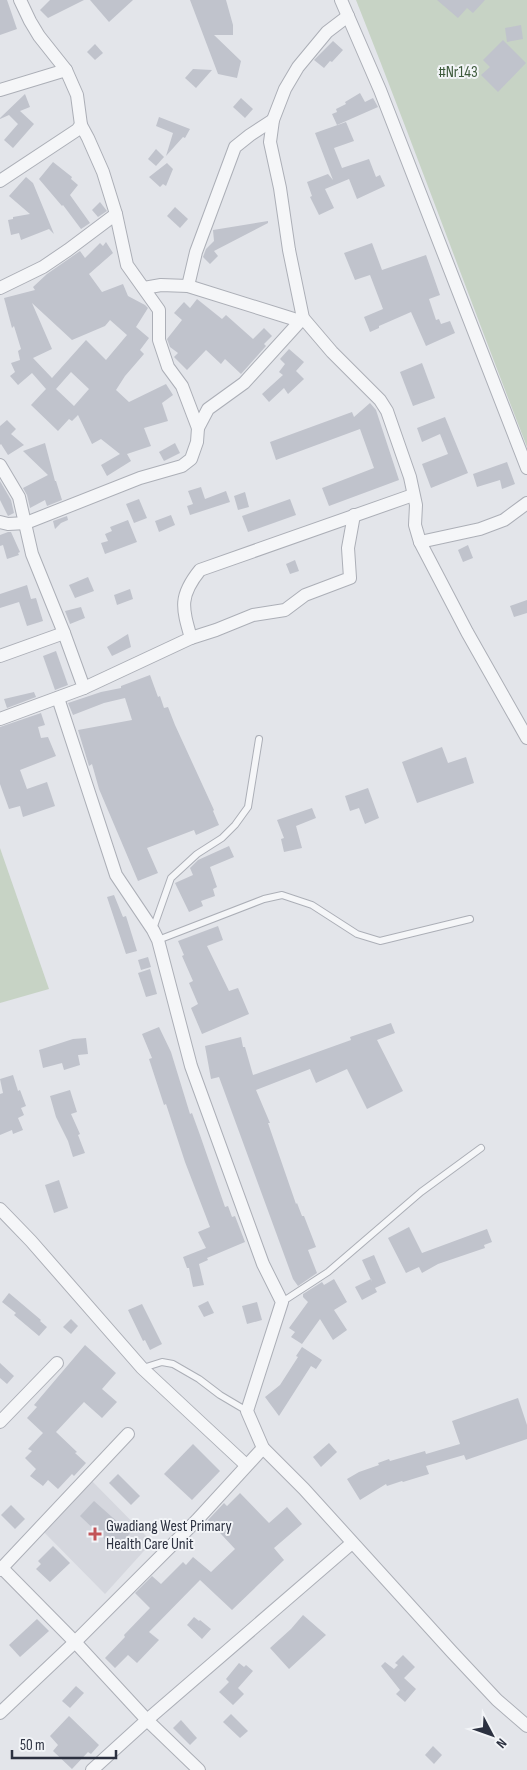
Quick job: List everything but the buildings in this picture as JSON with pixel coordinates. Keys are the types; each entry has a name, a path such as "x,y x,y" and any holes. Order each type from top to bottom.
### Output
{"street":[{"path":"20,0 39,36 66,70 77,94 81,125 103,172 116,214 126,265 159,310 159,340 168,368 182,386 198,428"},
{"path":"341,0 384,99 527,468"},
{"path":"302,319 280,188 270,142 273,120 285,89 298,67 326,32 348,16"},
{"path":"0,90 66,70"},
{"path":"188,286 196,252 235,147 273,120"},
{"path":"0,181 77,130 81,125"},
{"path":"0,288 43,267 116,214"},
{"path":"144,288 161,285 188,286 302,319 380,400 387,411 410,477 416,505 415,525 420,542 467,632 527,737"},
{"path":"3,525 26,523 132,481 182,466 191,459 197,442 198,428 208,409 244,383 302,319"},
{"path":"0,465 19,497 32,554 84,688"},
{"path":"191,638 184,614 184,602 187,588 200,570 413,495"},
{"path":"420,542 480,529 504,520 527,503"},
{"path":"0,719 84,688 191,638 253,615 285,610 305,595 350,578 348,548 354,515"},
{"path":"0,656 64,633"},
{"path":"58,698 116,875 155,935 191,1066 263,1264 282,1302 247,1411 263,1448 304,1490 471,1673 497,1700 527,1726"},
{"path":"0,1209 31,1241 142,1368 246,1465"},
{"path":"0,1422 57,1362"},
{"path":"128,1434 1,1569 75,1642 147,1720 200,1770"},
{"path":"0,1713 75,1642 197,1520 263,1448"},
{"path":"92,1770 352,1543"}],"lane":[{"path":"155,935 171,878 197,854 222,838 235,825 248,807 258,739"},
{"path":"155,935 264,899 282,895 312,905 357,934 380,940 470,919"},
{"path":"282,1302 328,1272 421,1192 481,1148"},
{"path":"142,1368 162,1362 173,1364 247,1411"}],"shaded area":[{"name":"Gwadiang West Primary Health Care Unit","path":"87,1476 152,1542 105,1594 38,1526"}],"green space":[{"name":"#Nr143","path":"356,0 527,0 527,447 399,111"},
{"path":"0,848 49,989 0,1003"}],"place":[{"name":"Gwadiang West Primary Health Care Unit","path":"95,1534"}]}
